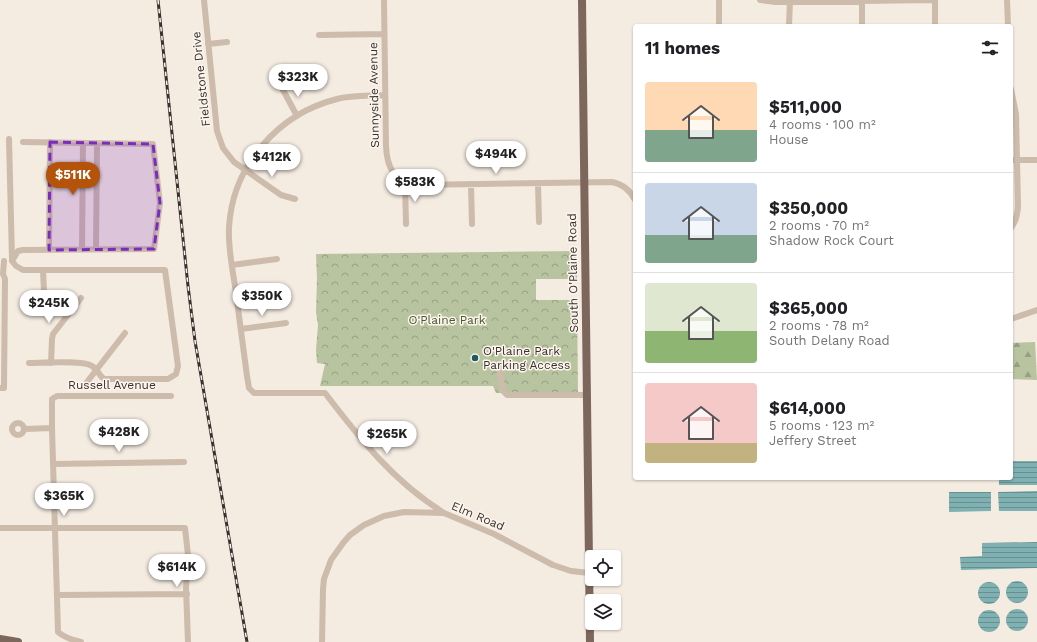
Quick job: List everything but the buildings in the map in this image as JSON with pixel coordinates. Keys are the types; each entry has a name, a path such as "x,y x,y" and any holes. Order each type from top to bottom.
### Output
{"main road":[{"name":"South O'Plaine Road","path":"582,0 589,550"},
{"name":"South O'Plaine Road","path":"589,586 590,642"},
{"path":"0,640 18,642"}],"street":[{"name":"Fieldstone Drive","path":"204,0 219,137 223,148 230,158 244,170 281,195 295,199"},
{"name":"Sunnyside Avenue","path":"384,0 386,158 392,171 396,176 405,182"},
{"path":"719,0 719,24"},
{"path":"760,0 775,2 934,0 935,24"},
{"path":"862,0 862,24"},
{"path":"1007,0 1008,24"},
{"path":"789,24 790,1"},
{"path":"319,35 384,34"},
{"path":"208,44 227,42"},
{"path":"282,88 298,116"},
{"path":"385,95 358,96 337,99 321,104 298,116 282,126 267,139 244,170 235,191 230,218 229,241 240,329 249,388 254,393 325,393 357,435 383,464 412,491 444,513"},
{"path":"1013,99 1016,114 1014,160 1017,216 1013,226"},
{"path":"8,139 12,261 16,266 23,270 165,270 178,366 176,374 168,380 104,379 99,376 97,369 88,363 29,363"},
{"path":"12,261 18,251 154,249 160,202 153,144 23,142"},
{"path":"50,142 50,250"},
{"path":"82,250 83,143"},
{"path":"96,249 97,143"},
{"path":"1014,160 1037,160"},
{"path":"406,224 405,182 417,185 616,183 628,189 633,197"},
{"path":"471,184 472,224"},
{"path":"538,184 539,222"},
{"path":"232,265 277,259"},
{"path":"0,388 4,388 6,279 3,274 2,261 12,261"},
{"path":"43,270 44,291 70,312"},
{"path":"51,363 53,334 81,298"},
{"path":"1013,318 1037,310"},
{"path":"240,329 286,323"},
{"path":"87,382 124,333"},
{"path":"498,364 503,391 507,395 587,395"},
{"name":"Russell Avenue","path":"52,428 52,402 57,396 171,396"},
{"path":"25,429 52,428 58,632 70,640 81,642"},
{"path":"53,464 184,462"},
{"name":"Elm Road","path":"322,642 322,602 324,578 331,560 350,535 361,527 376,519 397,513 444,513 494,534 553,565 571,571 585,573"},
{"path":"0,528 185,528 188,555 188,642"},
{"path":"57,595 187,594"}],"highlighted area":[{"path":"50,142 153,144 160,203 154,249 49,250"}],"green space":[{"name":"O'Plaine Park","path":"576,251 577,279 536,279 536,300 577,300 578,392 496,393 493,386 320,386 325,364 317,363 316,350 318,325 316,312 316,254"},
{"path":"1035,342 1037,380 1013,379 1013,343"}],"water":[{"path":"1013,461 1037,461 1037,485 999,485 999,480 1013,480"},
{"path":"1037,491 1037,511 999,511 998,492"},
{"path":"949,492 991,492 991,511 949,512"},
{"path":"1037,542 1037,568 961,570 960,557 982,556 982,543"},
{"path":"1017,581 1025,584 1028,592 1025,600 1017,603 1009,600 1006,592 1009,584"},
{"path":"989,582 997,585 1000,593 997,601 989,604 981,601 978,593 981,585"},
{"path":"1017,609 1025,612 1028,620 1025,628 1017,631 1009,628 1006,620 1009,612"},
{"path":"989,610 997,613 1000,621 997,629 989,632 981,629 978,621 981,613"}],"railway":[{"path":"158,0 195,341 247,642"}],"place":[{"name":"O'Plaine Park Parking Access","path":"475,358"}]}
